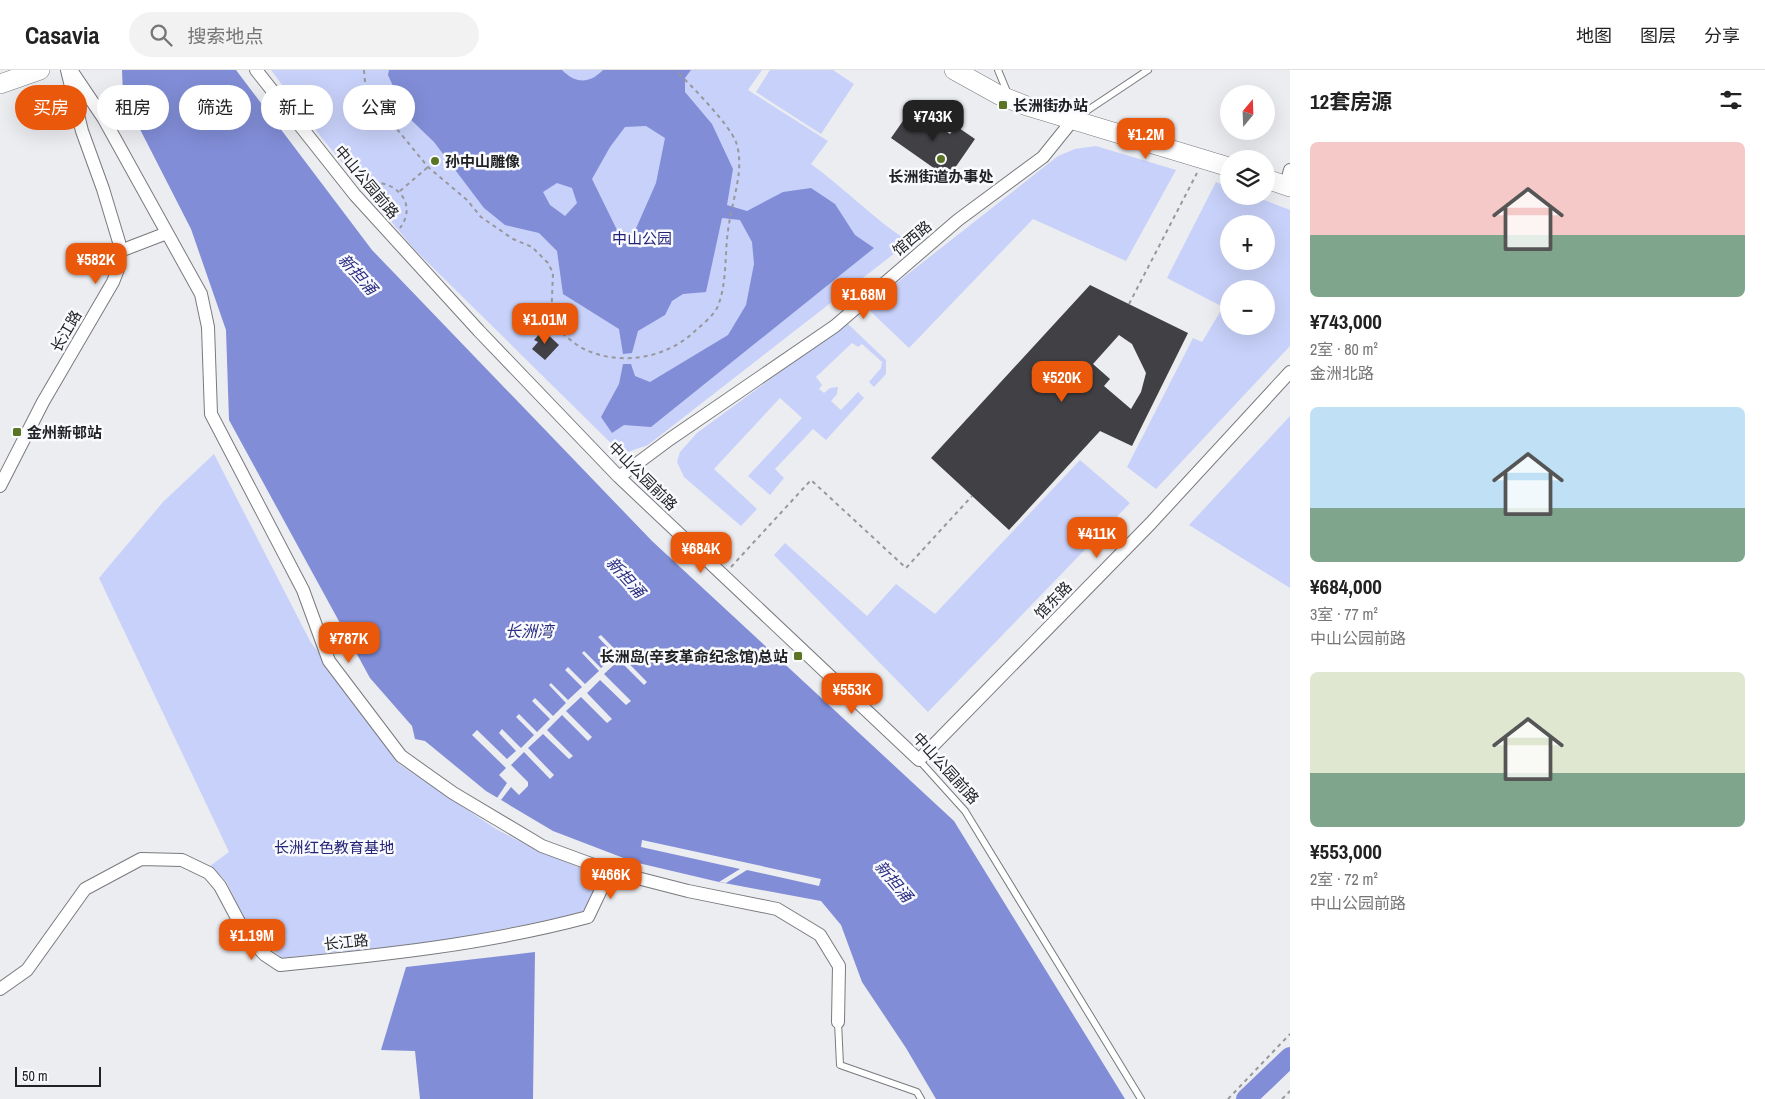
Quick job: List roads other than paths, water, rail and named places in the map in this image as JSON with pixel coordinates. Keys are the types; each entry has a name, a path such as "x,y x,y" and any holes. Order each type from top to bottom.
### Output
{"main road":[{"path":"0,84 40,70"},
{"path":"954,70 1011,100 1072,121 1220,165"},
{"path":"1275,180 1289,181"}],"street":[{"path":"69,70 104,119 201,294 208,327 212,414 303,590 329,661 401,756 453,793 542,846 610,871 688,891 777,909 820,935 839,966 838,1022"},
{"name":"长江路","path":"0,486 43,402 113,282 120,251 113,220 82,131 69,70"},
{"name":"中山公园前路","path":"256,70 391,236 619,477 919,760"},
{"name":"馆西路","path":"619,477 835,326 958,220 1043,157 1072,121"},
{"path":"120,251 167,233"},
{"name":"馆东路","path":"919,760 1151,524 1290,372"},
{"name":"长江路","path":"0,989 27,970 85,889 142,859 182,860 209,872 220,886 246,935 265,955 280,965 430,949 538,930 588,917 610,871"}],"lane":[{"path":"998,70 1011,100"},
{"path":"1072,121 1148,70"},
{"name":"中山公园前路","path":"919,760 965,811 1141,1099"},
{"path":"838,1022 840,1065 917,1092 921,1099"}],"water":[{"name":"长洲湾","path":"122,70 236,70 247,85 179,85 179,130 251,130 251,90 261,103 261,130 281,130 372,250 652,541 954,821 1125,1099 936,1099 906,1048 862,982 841,925 821,901 719,882 634,862 553,831 486,791 425,741 415,739 412,726 370,678 229,420 226,330 191,229 140,130 169,130 169,85 123,85"},
{"path":"389,70 562,70 577,80 588,80 603,70 691,70 685,78 685,92 712,124 733,169 727,205 747,211 783,192 811,188 835,204 855,235 874,248 651,427 624,425 612,433 601,417 619,384 623,364 631,364 635,376 650,382 728,335 746,305 754,264 752,242 740,220 722,218 706,292 683,294 672,301 665,315 638,331 632,353 623,354 619,329 563,294 557,251 539,233 505,225 484,208 434,142 415,124 415,85 392,85 388,75","holes":["646,126 665,138 656,183 634,233 617,230 592,179 610,147 625,127","557,183 572,188 577,203 565,216 550,205 543,192"]},
{"path":"535,952 533,1099 420,1099 415,1051 381,1050 406,967"}],"waterway":[{"path":"1246,1099 1290,1057"}],"place":[{"name":"长洲街办站","path":"1003,105"},
{"name":"长洲街道办事处","path":"941,159"},
{"name":"孙中山雕像","path":"435,161"},
{"name":"金州新邨站","path":"17,432"},
{"name":"长洲岛(辛亥革命纪念馆)总站","path":"798,656"}],"park label":[{"name":"中山公园","path":"642,238"},
{"name":"长洲红色教育基地","path":"334,847"}],"water label":[{"name":"新担涌","path":"358,274"},
{"name":"新担涌","path":"626,577"},
{"name":"新担涌","path":"894,881"}]}
